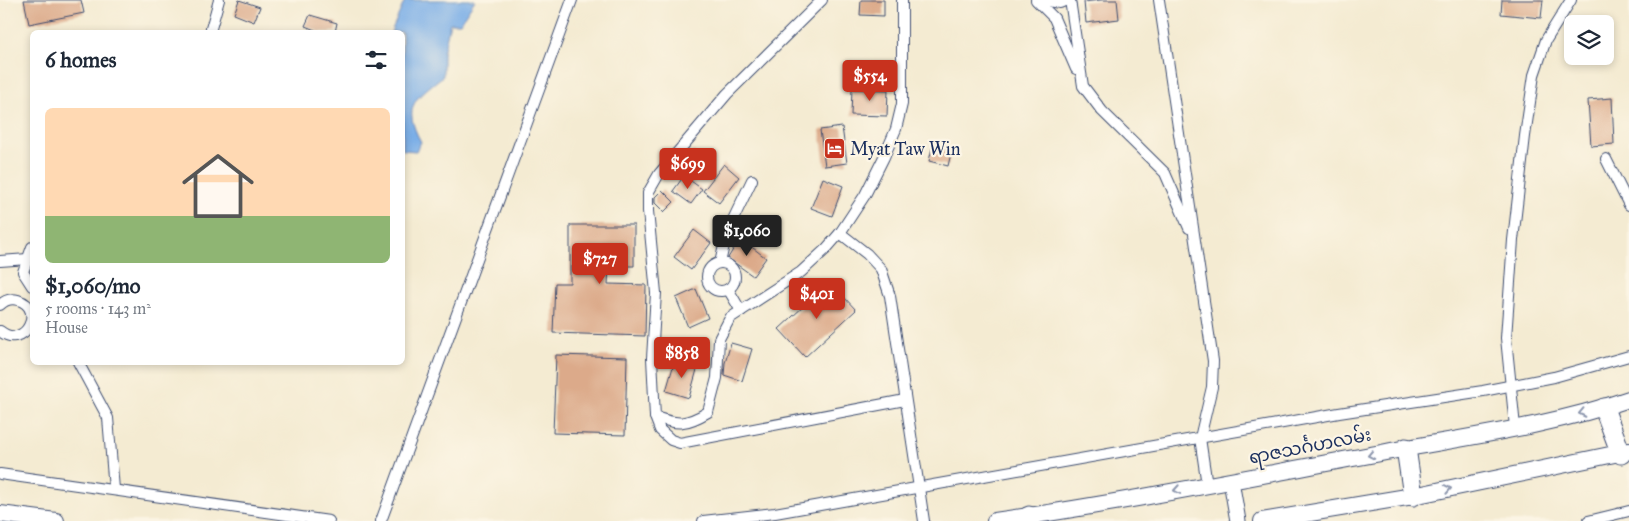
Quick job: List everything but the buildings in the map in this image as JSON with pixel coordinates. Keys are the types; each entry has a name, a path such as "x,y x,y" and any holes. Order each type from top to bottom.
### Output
{"highway":[{"path":"1604,408 1625,452"},
{"path":"1406,448 1413,496"}],"main road":[{"name":"ရာဇသင်္ဂဟလမ်း","path":"996,521 1030,519 1515,427 1604,408 1629,399"},
{"path":"1262,521 1413,496 1625,452"},
{"path":"1231,481 1238,521"},
{"path":"0,514 56,521"}],"street":[{"path":"211,30 219,0"},
{"path":"381,521 572,0"},
{"path":"822,0 727,94 659,174 648,193 656,293 652,358 655,417 660,430 671,440 680,443 905,400"},
{"path":"655,417 672,423 691,422 708,412 716,378 719,339 730,318 801,272 840,233 865,195 896,129 902,104 902,0"},
{"path":"1036,0 1054,18 1083,86 1102,111 1165,173 1195,243"},
{"path":"1041,0 1060,3 1068,0 1083,86"},
{"path":"1159,0 1213,361 1212,387 1200,438 1207,485"},
{"path":"1515,427 1506,338 1513,240 1534,75 1546,40 1571,0"},
{"path":"1606,159 1629,205"},
{"path":"720,263 727,232 752,180"},
{"path":"840,233 867,254 881,269 890,296 924,521"},
{"path":"30,254 23,272 30,284"},
{"path":"0,261 28,260"},
{"path":"720,263 730,266 735,273 733,284 728,289 717,290 708,281 709,269 720,263"},
{"path":"728,289 741,311"},
{"path":"25,304 30,292"},
{"path":"0,305 14,299 25,304 30,312"},
{"path":"0,331 15,336 30,327"},
{"path":"703,521 775,513 1339,412 1511,386 1554,377 1629,356"},
{"path":"80,365 108,418 114,489"},
{"path":"0,474 329,521"},
{"path":"1588,521 1629,511"}],"water":[{"path":"405,0 475,0 460,23 450,23 443,53 443,76 425,90 414,103 412,119 421,142 416,151 405,150 405,30 392,30"}],"place":[{"name":"Myat Taw Win","path":"834,149"}]}
